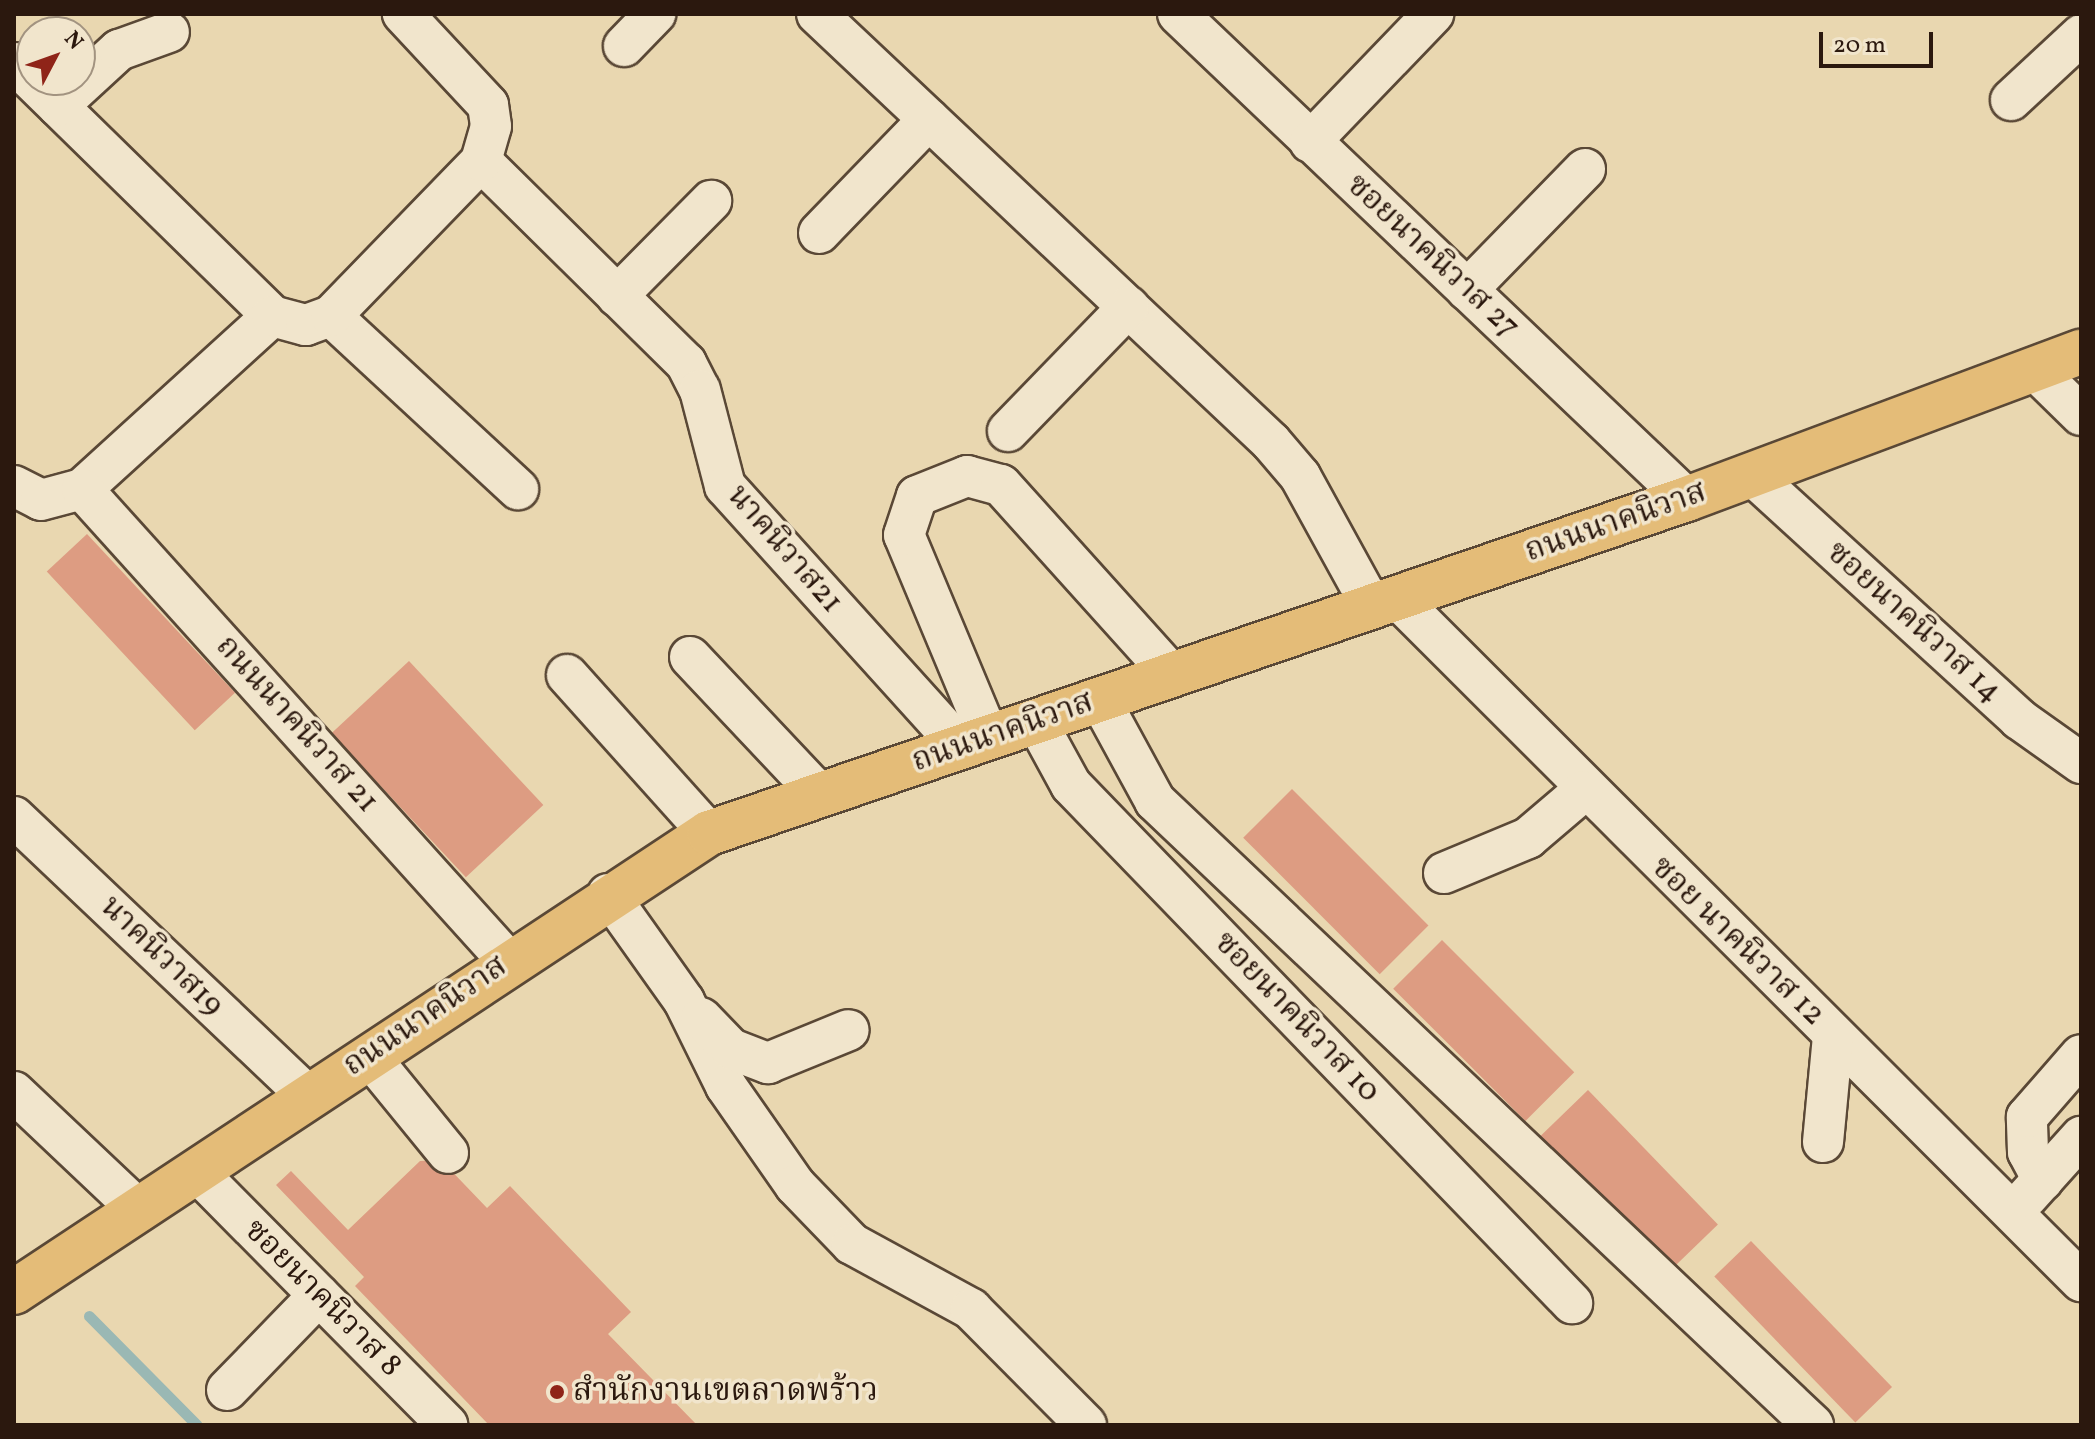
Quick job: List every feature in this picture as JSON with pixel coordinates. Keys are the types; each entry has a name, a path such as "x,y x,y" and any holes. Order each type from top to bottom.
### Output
{"main road":[{"name":"ถนนนาคนิวาส","path":"14,1292 140,1211 608,894 709,833 1687,499 2081,352"}],"street":[{"path":"14,63 272,316 306,325 331,316 481,161 491,126 488,105 403,14"},
{"path":"624,46 655,14"},
{"name":"ซอย นาคนิวาส 12","path":"817,14 1128,307 1300,476 1385,602 1583,791 2081,1281"},
{"name":"ซอยนาคนิวาส 27","path":"1178,14 1687,499"},
{"path":"1310,142 1433,14"},
{"path":"58,106 119,50 169,32"},
{"path":"2011,100 2081,35"},
{"path":"819,233 929,119"},
{"name":"นาคนิวาส21","path":"481,161 686,363 700,390 714,461 739,505 975,742"},
{"path":"1467,290 1585,169"},
{"path":"617,296 711,201"},
{"path":"1008,431 1128,307"},
{"path":"18,490 41,500 82,489 272,316"},
{"path":"331,316 518,489"},
{"path":"2035,370 2081,415"},
{"name":"ซอยนาคนิวาส 14","path":"1752,475 2019,719 2081,763"},
{"path":"975,742 904,535 917,496 967,476 1001,485 1172,675"},
{"name":"ถนนนาคนิวาส 21","path":"82,489 508,961"},
{"path":"690,657 820,795"},
{"path":"567,675 709,833"},
{"path":"1100,700 1155,801 1813,1425"},
{"name":"ซอยนาคนิวาส 10","path":"1036,721 1071,785 1572,1303"},
{"path":"1444,873 1528,838 1583,791"},
{"name":"นาคนิวาส19","path":"14,817 309,1097"},
{"path":"608,894 684,1001 731,1049 768,1063 849,1030"},
{"path":"684,1001 726,1086 795,1185 852,1244 971,1309 1086,1425"},
{"path":"1823,1142 1833,1036"},
{"path":"2043,1180 2028,1152 2027,1117 2081,1055"},
{"path":"369,1056 448,1153"},
{"path":"14,1092 140,1211"},
{"path":"2011,1214 2081,1137"},
{"name":"ซอยนาคนิวาส 8","path":"197,1172 447,1425"},
{"path":"227,1390 319,1295"}],"building":[{"path":"87,534 235,693 195,730 47,572"},
{"path":"409,661 543,805 466,877 331,733"},
{"path":"1292,789 1428,925 1380,974 1243,838"},
{"path":"1442,940 1574,1072 1525,1121 1393,989"},
{"path":"1588,1090 1718,1225 1668,1273 1538,1139"},
{"path":"441,1160 487,1208 510,1186 631,1312 608,1334 697,1425 489,1425 355,1286 364,1277 276,1185 291,1171 348,1230 420,1161"},
{"path":"1751,1241 1892,1387 1855,1422 1714,1276"}],"waterway":[{"path":"89,1316 197,1425"}],"place":[{"name":"สำนักงานเขตลาดพร้าว","path":"557,1392"}]}
